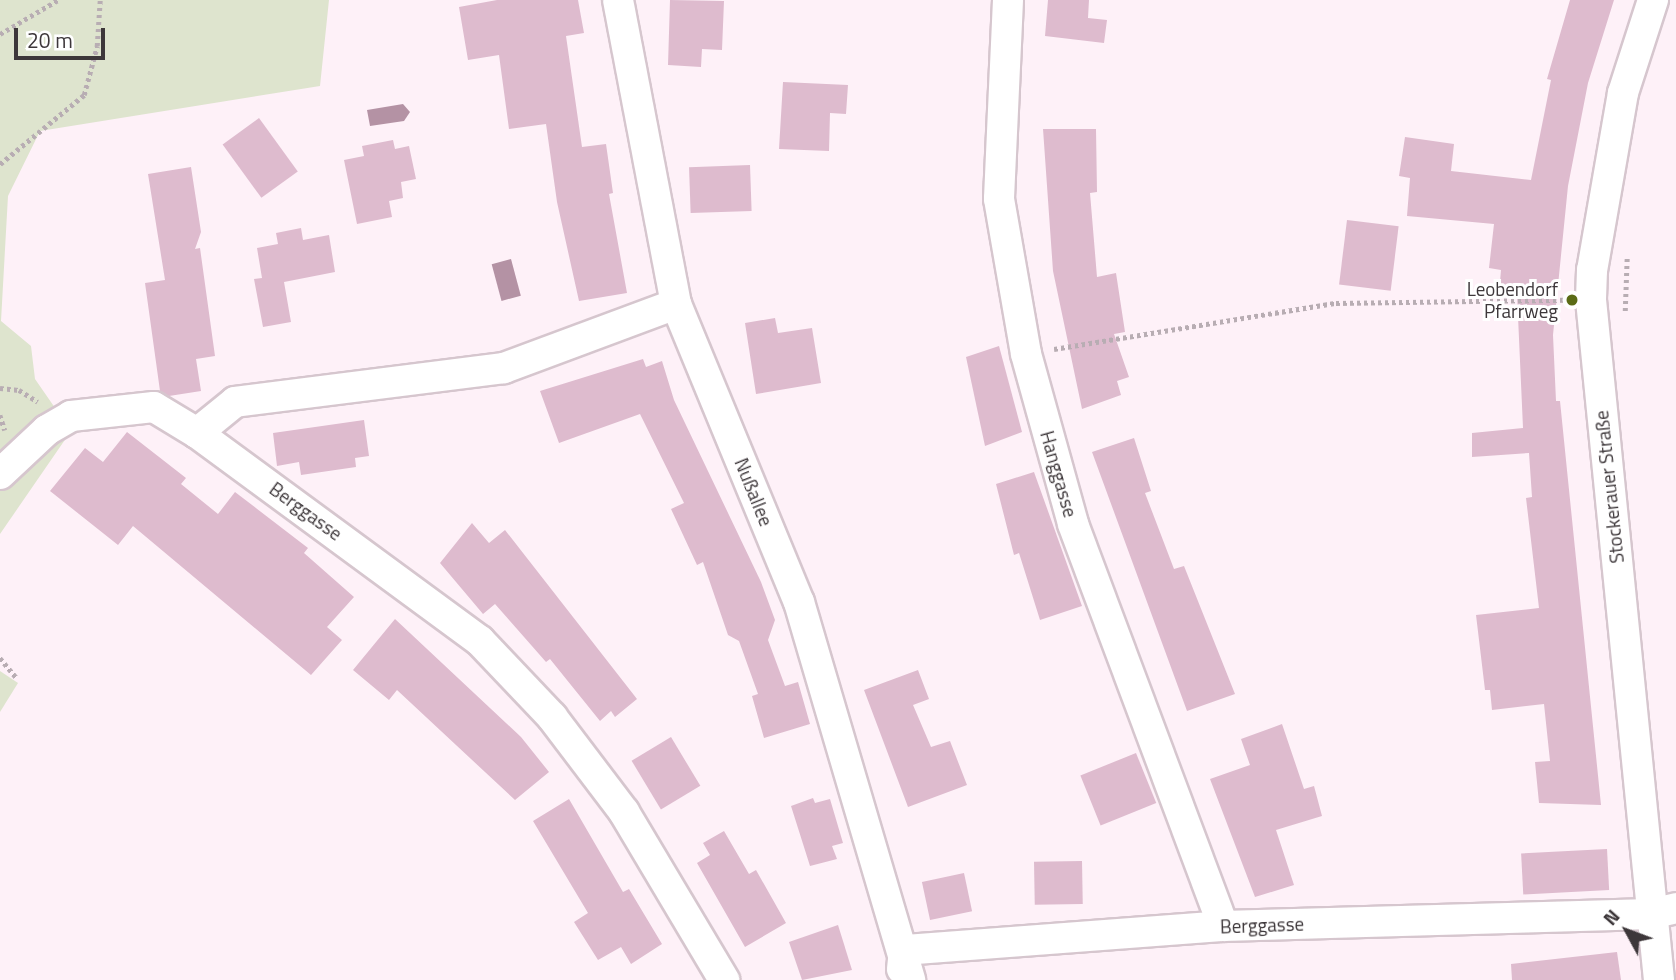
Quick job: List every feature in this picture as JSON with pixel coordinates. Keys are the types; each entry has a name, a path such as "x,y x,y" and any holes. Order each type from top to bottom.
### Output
{"street":[{"name":"Nußallee","path":"618,0 676,304 799,602 904,950 910,980"},
{"name":"Hanggasse","path":"1008,0 999,199 1026,354 1073,524 1223,926"},
{"name":"Stockerauer Straße","path":"1653,0 1623,93 1592,270 1591,300 1663,911 1659,980"},
{"path":"197,433 235,402 504,368 676,304"},
{"name":"Berggasse","path":"0,474 47,430 71,416 153,407 197,433 489,650 552,717 624,812 724,980"},
{"name":"Berggasse","path":"904,950 1223,926 1663,911"},
{"path":"901,980 904,950"}],"path":[{"path":"0,34 58,0"},
{"path":"0,164 84,94 97,46 100,0"},
{"path":"1625,314 1628,253"},
{"path":"1026,354 1336,303 1591,300"},
{"path":"0,387 19,390 41,404"},
{"path":"0,657 17,678"}],"green space":[{"path":"0,0 329,0 320,86 40,131 8,196 1,321 31,346 35,379 71,431 0,534"},
{"path":"0,671 18,683 0,712"}],"shaded area":[{"path":"403,104 410,112 404,121 370,126 367,110"},
{"path":"511,259 521,296 502,301 492,264"}],"building":[{"path":"497,0 578,0 584,33 566,36 582,147 606,144 613,193 609,194 627,293 579,301 557,202 546,124 509,129 499,55 468,60 459,7"},
{"path":"670,0 724,1 722,50 702,49 701,67 668,65"},
{"path":"1048,0 1089,0 1088,18 1107,20 1104,43 1045,36"},
{"path":"1570,0 1614,0 1588,83 1568,186 1553,335 1556,401 1560,401 1601,805 1539,803 1535,762 1550,761 1544,704 1492,710 1490,690 1485,690 1476,615 1539,608 1526,498 1532,497 1529,453 1472,457 1472,433 1523,428 1517,294 1499,293 1501,270 1489,268 1494,224 1407,216 1410,178 1399,176 1405,137 1454,144 1451,171 1531,180 1551,80 1547,79"},
{"path":"783,82 848,85 846,114 830,113 829,151 779,149"},
{"path":"259,118 298,171 261,198 223,144"},
{"path":"1043,129 1096,129 1097,192 1090,193 1097,277 1116,273 1125,332 1114,334 1129,377 1117,381 1121,395 1082,409 1053,271"},
{"path":"393,140 395,149 409,146 416,179 401,182 403,198 389,201 392,217 357,224 344,160 364,156 362,146"},
{"path":"750,165 752,211 691,213 689,167"},
{"path":"191,167 201,232 195,249 200,248 215,356 196,359 201,391 169,396 160,391 145,283 165,280 148,174"},
{"path":"1347,220 1399,226 1391,291 1339,285"},
{"path":"301,228 303,240 329,235 335,272 284,282 291,322 263,327 254,279 262,278 257,248 278,244 276,233"},
{"path":"775,318 778,333 812,328 821,383 756,394 745,323"},
{"path":"999,346 1022,432 985,446 966,357"},
{"path":"643,359 646,367 662,361 674,400 761,582 775,620 768,640 785,686 798,682 810,724 764,738 752,696 758,694 739,641 728,635 703,562 697,565 671,509 684,503 640,414 559,443 540,391"},
{"path":"364,420 369,456 355,458 356,467 301,475 299,462 277,466 273,433"},
{"path":"127,432 186,478 181,484 218,514 235,492 308,548 304,553 354,597 327,627 342,640 311,675 133,526 118,545 50,491 85,448 103,462"},
{"path":"1134,438 1151,491 1145,493 1174,569 1184,566 1235,694 1187,711 1092,452"},
{"path":"1034,472 1082,606 1040,620 1019,553 1014,555 996,484"},
{"path":"472,523 489,543 505,530 637,699 615,717 611,711 600,721 550,659 546,662 495,604 483,614 440,563"},
{"path":"395,619 521,737 549,772 515,800 397,690 389,700 353,670"},
{"path":"918,670 929,699 913,705 931,747 950,741 967,785 908,807 864,690"},
{"path":"1282,724 1304,789 1314,786 1322,816 1276,830 1294,885 1255,897 1210,779 1250,765 1241,739"},
{"path":"671,737 700,786 661,810 632,761"},
{"path":"1136,753 1156,803 1101,826 1080,775"},
{"path":"813,798 815,803 830,799 843,843 832,846 837,859 810,866 791,806"},
{"path":"569,799 623,892 629,889 662,944 631,964 621,947 598,960 574,922 588,913 533,821"},
{"path":"724,831 749,874 756,870 786,923 745,947 697,863 710,855 703,843"},
{"path":"1607,849 1609,890 1523,894 1521,854"},
{"path":"1082,861 1083,904 1035,905 1034,862"},
{"path":"964,873 972,911 930,920 922,882"},
{"path":"838,925 852,970 802,980 789,942"},
{"path":"1617,952 1621,980 1512,980 1511,964"}],"place":[{"name":"Leobendorf Pfarrweg","path":"1572,300"}]}
